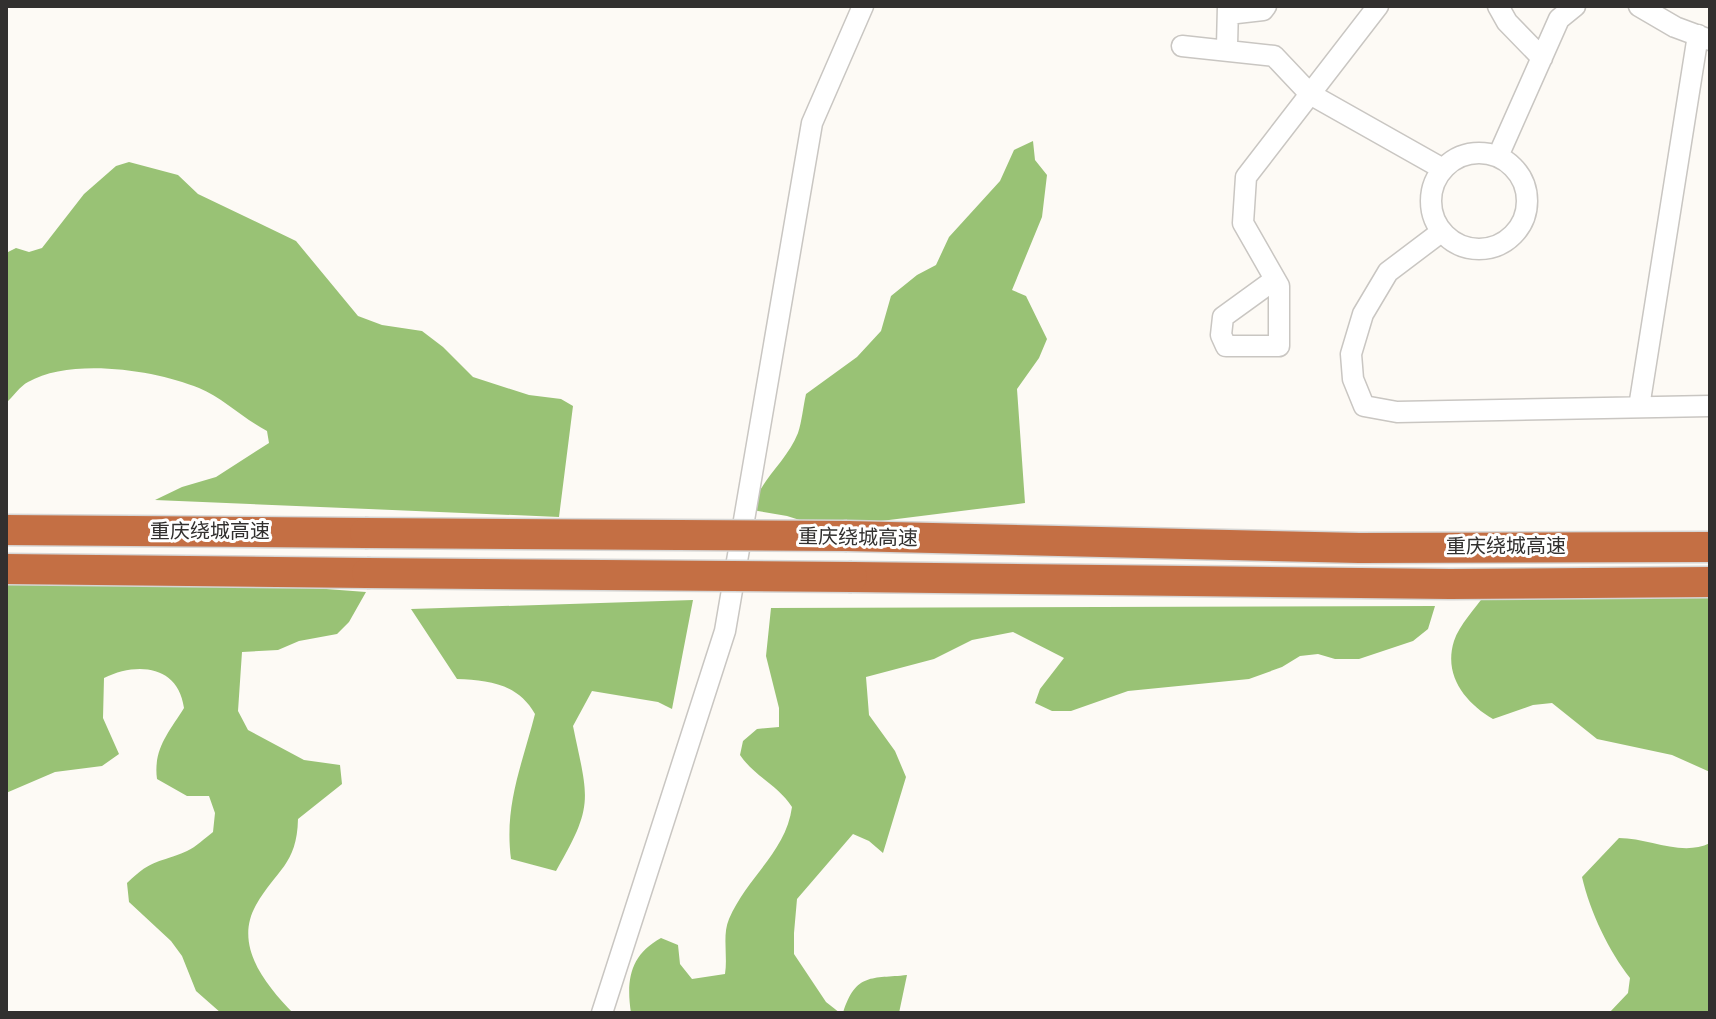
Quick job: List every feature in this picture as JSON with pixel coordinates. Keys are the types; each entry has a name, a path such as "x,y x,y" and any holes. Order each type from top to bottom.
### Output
{"highway":[{"name":"重庆绕城高速","path":"6,530 847,536 1359,548 1710,547"},
{"name":"重庆绕城高速","path":"6,569 1434,584 1710,582"}],"street":[{"path":"602,1013 725,631 812,123 863,6"},
{"path":"1227,46 1228,10 1263,10 1266,6"},
{"path":"1274,280 1243,223 1246,177 1378,6"},
{"path":"1498,6 1507,22 1542,58"},
{"path":"1499,154 1559,19 1575,6"},
{"path":"1639,6 1704,38 1639,407"},
{"path":"1182,46 1274,56 1310,94 1443,169"},
{"path":"1481,151 1499,154 1521,176 1527,196 1527,210 1516,234 1500,247 1478,251 1441,232 1430,210 1434,187 1443,169 1458,156 1481,151"},
{"path":"1441,232 1388,272 1363,314 1351,354 1353,379 1364,406 1397,412 1710,406"}],"green space":[{"path":"1033,141 1035,160 1047,175 1042,217 1012,290 1026,296 1047,339 1039,358 1017,389 1025,503 825,528 787,516 752,510 760,490 793,444 806,394 857,357 881,331 891,296 917,275 936,265 949,237 1000,181 1014,150"},
{"path":"129,162 178,175 198,194 296,241 358,316 382,325 422,331 473,377 529,395 561,399 573,406 559,517 155,500 182,487 216,477 269,443 267,431 199,388 160,376 114,369 90,368 46,374 25,384 6,403 6,253 16,248 29,252 42,248 84,194 116,166"},
{"path":"153,576 366,592 349,622 337,634 299,641 278,650 242,652 238,711 248,730 304,760 340,765 342,784 298,819 290,857 256,905 250,920 250,950 256,964 293,1013 221,1013 196,991 182,956 171,941 129,902 127,883 136,875 150,865 190,849 213,832 215,813 209,796 187,796 157,779 160,750 184,708 174,683 165,675 142,669 104,678 103,718 119,754 102,766 55,772 6,793 6,577"},
{"path":"1710,589 1710,772 1672,755 1597,739 1552,703 1533,705 1493,719 1466,697 1454,677 1451,654 1456,635 1485,594"},
{"path":"693,600 672,709 658,702 592,691 573,726 585,801 569,849 556,871 511,859 512,803 535,714 511,690 480,681 457,679 411,609"},
{"path":"1435,606 1428,629 1413,641 1359,659 1335,659 1318,654 1300,656 1282,667 1249,679 1128,691 1071,711 1052,711 1035,703 1040,689 1064,658 1013,632 972,640 934,659 866,677 869,715 895,751 906,777 883,853 869,841 853,834 797,899 794,933 794,954 826,1002 840,1013 631,1013 629,990 632,970 643,952 661,938 678,945 680,964 692,979 725,974 729,919 782,838 788,823 792,807 740,755 743,741 757,729 779,727 779,708 766,656 771,608"},
{"path":"1619,838 1677,848 1710,843 1710,1013 1609,1013 1628,993 1630,978 1601,930 1582,877"},
{"path":"907,975 899,1013 843,1013 860,984 875,978"}]}
